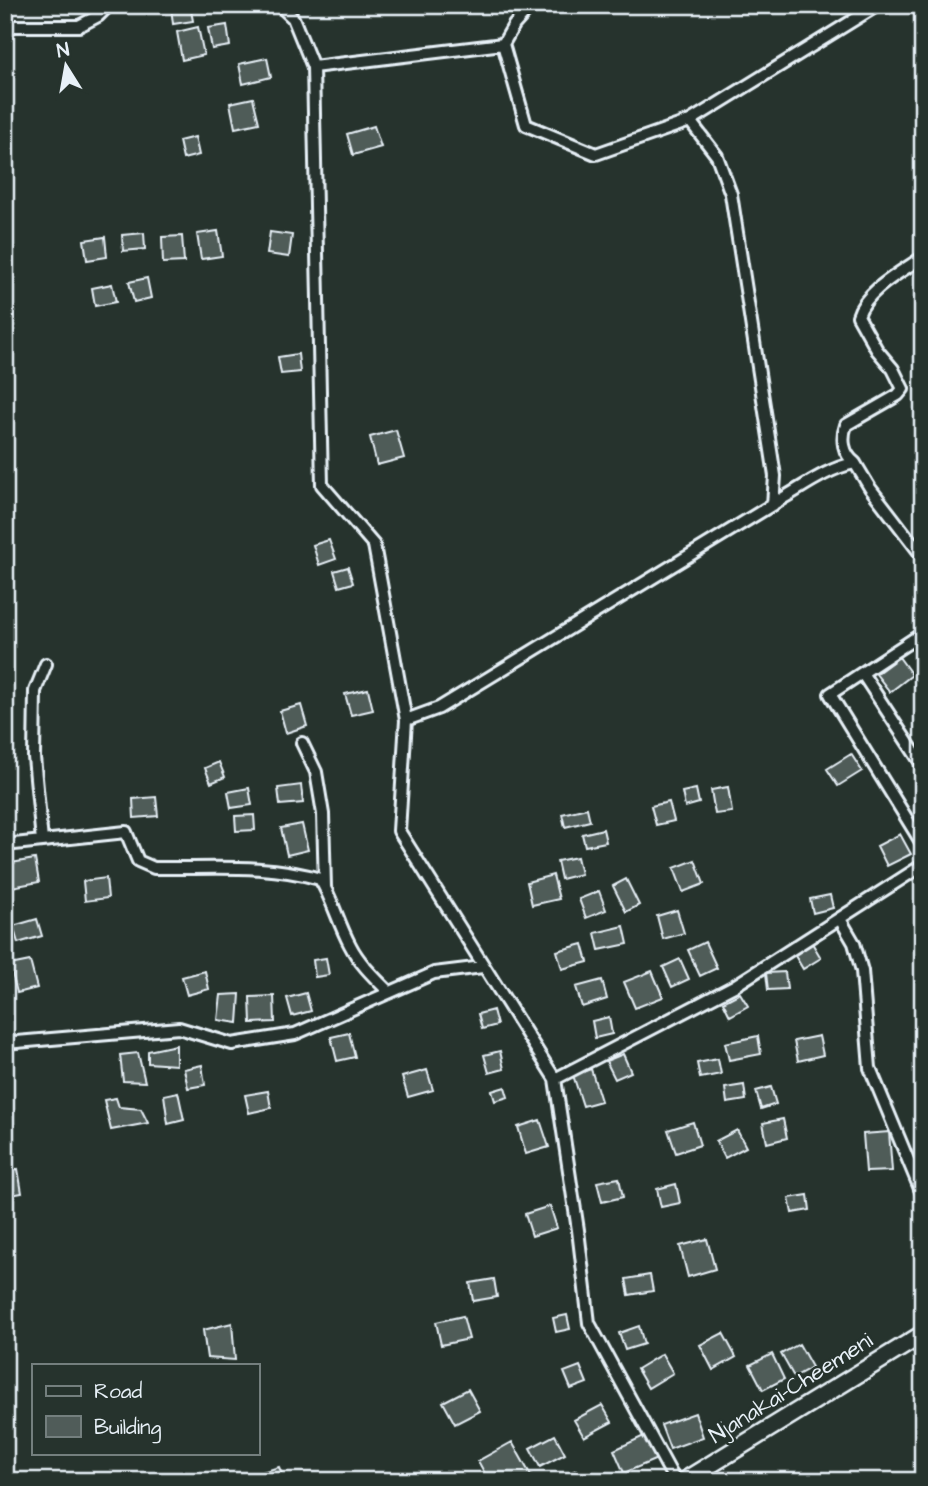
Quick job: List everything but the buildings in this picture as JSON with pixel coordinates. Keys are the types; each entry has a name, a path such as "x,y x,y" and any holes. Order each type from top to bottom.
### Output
{"main road":[{"name":"Njanakai-Cheemeni","path":"684,1481 923,1334"}],"street":[{"path":"5,26 79,26 98,16 109,5"},
{"path":"279,5 293,18 313,67 322,485 374,545 406,720 399,831 555,1079 589,1323 675,1481"},
{"path":"532,5 514,25 503,44 526,125 596,154 690,121 878,5"},
{"path":"313,67 503,44"},
{"path":"690,121 717,156 730,194 775,476 773,505"},
{"path":"923,257 878,289 861,306 858,316 864,330 893,369 903,389 898,395 846,425 843,434 848,458 855,463 870,488 923,557"},
{"path":"406,720 439,708 821,475 855,463"},
{"path":"923,633 830,694 923,845"},
{"path":"42,841 34,757 35,691 46,664"},
{"path":"862,673 923,766"},
{"path":"302,743 316,772 320,793 324,828 325,887"},
{"path":"5,845 126,832 138,861 154,868 270,870 320,879 351,948 370,974 389,992"},
{"path":"555,1079 734,986 923,865"},
{"path":"840,919 854,943 862,971 870,1068 923,1196"},
{"path":"5,1044 179,1028 232,1044 295,1034 434,973 483,967"}]}
